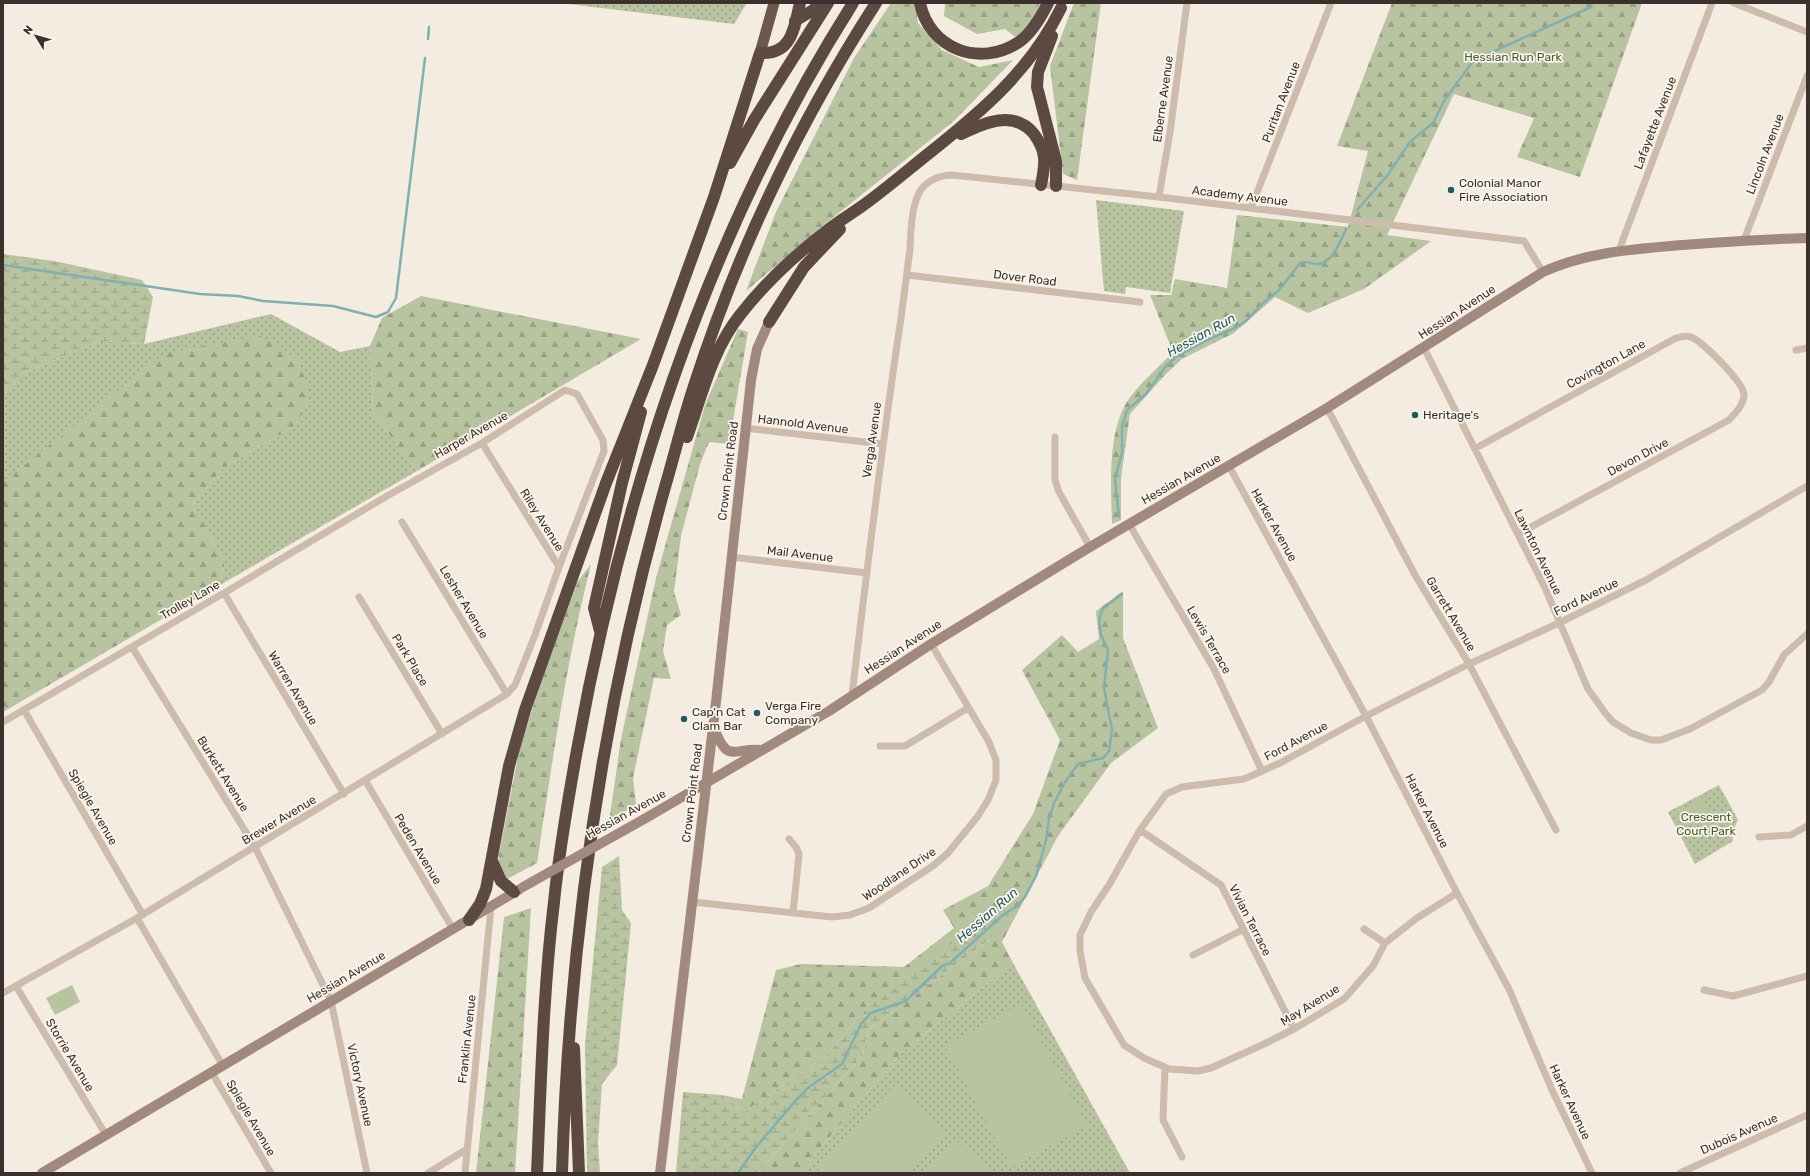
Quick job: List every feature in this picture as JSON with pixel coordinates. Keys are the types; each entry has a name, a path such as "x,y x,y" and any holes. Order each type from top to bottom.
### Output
{"highway":[{"path":"469,920 483,899 492,860 509,766 525,710 606,483 653,365 714,197 760,53 774,3"},
{"path":"760,53 774,53 785,46 791,35 800,3"},
{"path":"795,21 809,13 821,3"},
{"path":"714,197 751,125 828,3"},
{"path":"537,1173 546,988 554,898 573,774 600,632 634,504 654,438 683,352 705,295 746,200 769,152 805,84 853,3"},
{"path":"562,1173 570,1031 581,908 602,757 635,599 694,387 746,249 778,178 806,124 834,72 876,3"},
{"path":"920,3 924,18 935,34 951,47 978,55 999,52 1020,42 1041,16 1048,3"},
{"path":"675,452 687,438 717,352 739,316 792,260 830,228 869,201 945,141 992,101 1013,80 1047,34 1062,5"},
{"path":"1056,186 1056,161 1037,87 1038,72 1062,5"},
{"path":"945,141 989,122 1005,120 1020,123 1032,132 1042,148 1044,162 1042,185"},
{"path":"768,322 811,258 869,201"},
{"path":"600,632 594,608 625,471 653,365"},
{"path":"492,860 501,881 519,890"},
{"path":"570,1031 575,1054 579,1173"}],"main road":[{"name":"Hessian Avenue","path":"42,1173 519,890 706,784 852,696 931,644 1090,547 1327,408 1543,272 1572,261 1619,250 1744,240 1807,238"},
{"name":"Crown Point Road","path":"660,1173 693,902 746,428 755,360 768,322"},
{"path":"713,726 722,747 728,751 738,753 762,750"}],"street":[{"name":"Elberne Avenue","path":"1159,197 1170,132 1187,3"},
{"name":"Puritan Avenue","path":"1251,208 1331,3"},
{"name":"Lafayette Avenue","path":"1619,250 1712,3"},
{"path":"1734,3 1807,32"},
{"name":"Lincoln Avenue","path":"1744,240 1807,76"},
{"name":"Academy Avenue","path":"921,189 939,177 952,175 1159,197 1524,241 1543,272"},
{"name":"Verga Avenue","path":"852,696 882,444 907,275 915,203 921,189"},
{"name":"Dover Road","path":"907,275 1140,302"},
{"name":"Covington Lane","path":"1476,448 1676,338 1684,336 1698,341 1727,369 1737,382"},
{"name":"Lawnton Avenue","path":"1424,348 1476,448 1545,588 1588,689 1599,707 1622,728 1651,740 1661,740 1671,737 1754,696 1769,682 1784,655 1807,634"},
{"path":"1796,350 1807,348"},
{"name":"Devon Drive","path":"1518,534 1729,420 1742,404 1744,395 1737,382"},
{"name":"Harper Avenue","path":"387,496 482,443 565,390 577,394 603,440 604,451 559,567"},
{"name":"Garrett Avenue","path":"1327,408 1415,575 1469,664 1556,830"},
{"name":"Hannold Avenue","path":"746,428 882,444"},
{"path":"1055,437 1055,480 1059,492 1090,547"},
{"name":"Riley Avenue","path":"482,443 559,567 535,635"},
{"name":"Harker Avenue","path":"1229,466 1366,716 1457,893 1509,989 1552,1090 1592,1173"},
{"name":"Ford Avenue","path":"1165,1067 1144,1058 1124,1045 1085,978 1080,952 1080,935 1091,912 1109,885 1140,830 1166,794 1192,785 1244,780 1469,664 1559,623 1646,580 1807,486"},
{"name":"Trolley Lane","path":"3,722 387,496"},
{"name":"Lesher Avenue","path":"402,522 508,694"},
{"name":"Lewis Terrace","path":"1129,524 1214,669 1262,771"},
{"name":"Mail Avenue","path":"731,557 867,573"},
{"name":"Warren Avenue","path":"224,593 344,794"},
{"name":"Park Place","path":"359,597 442,734"},
{"name":"Brewer Avenue","path":"3,993 140,916 508,694 515,685 535,635"},
{"name":"Woodlane Drive","path":"693,902 818,916 843,916 869,908 934,866 948,853 988,800 996,780 997,767 994,752 931,644"},
{"name":"Burkett Avenue","path":"132,647 255,847 331,1001"},
{"path":"880,746 905,746 968,708"},
{"name":"Spiegle Avenue","path":"24,710 223,1066"},
{"name":"Peden Avenue","path":"365,780 453,929"},
{"path":"1758,837 1791,835 1807,826"},
{"name":"Vivian Terrace","path":"1140,830 1221,885 1242,930 1294,1029"},
{"path":"789,839 796,847 799,854 793,913"},
{"name":"May Avenue","path":"1165,1067 1198,1071 1211,1068 1294,1029 1344,999 1373,966 1385,943 1417,918 1457,893"},
{"name":"Franklin Avenue","path":"465,1173 491,907"},
{"path":"1364,929 1385,943"},
{"path":"1193,956 1242,930"},
{"path":"1704,990 1733,996 1807,976"},
{"name":"Storrie Avenue","path":"16,986 106,1135"},
{"name":"Victory Avenue","path":"331,1001 367,1173"},
{"path":"1165,1067 1163,1120 1182,1157"},
{"name":"Spiegle Avenue","path":"212,1073 271,1173"},
{"name":"Dubois Avenue","path":"1680,1173 1807,1116"},
{"path":"428,1173 467,1150"}],"green space":[{"path":"560,3 747,3 734,24"},
{"path":"891,3 915,3 918,23 942,50 979,67 1013,60 954,121 825,224 746,291 776,212 854,58"},
{"path":"945,3 1040,3 1033,21 1018,39 1005,29 977,34 944,16"},
{"path":"1074,3 1101,3 1077,180 1063,174 1050,66"},
{"name":"Hessian Run Park","path":"1392,3 1642,3 1580,177 1517,157 1534,118 1454,94 1387,235 1431,241 1364,289 1308,313 1275,297 1234,333 1182,359 1166,374 1130,414 1121,478 1121,520 1112,524 1111,477 1117,426 1129,399 1173,352 1150,295 1171,295 1175,279 1227,288 1237,215 1348,227 1368,151 1337,146"},
{"path":"1096,200 1184,211 1170,293 1126,287 1125,294 1104,291"},
{"path":"3,254 54,261 142,280 153,297 144,344 100,341 22,374 3,396"},
{"path":"421,296 641,339 417,471 373,413 370,346 382,318"},
{"path":"271,314 340,352 370,346 373,413 417,471 220,585 225,562 193,504 223,468 296,425 165,354 3,482 3,396 22,374 100,341 144,344"},
{"path":"738,329 748,332 729,444 709,442 700,464 681,536 674,592 681,615 667,625 663,651 671,679 654,678 633,778 636,804 609,822 621,739 656,578 705,405"},
{"path":"261,336 299,361 310,395 296,425 223,468 193,504 225,562 220,585 3,712 3,482 165,353"},
{"path":"591,564 567,676 537,863 507,879 498,869 499,855 520,746 549,658 578,581"},
{"path":"1123,591 1123,638 1158,728 1111,763 1058,836 1002,942 1013,963 901,1053 816,1153 804,1173 759,1173 760,1170 863,1055 867,1031 989,940 866,1009 826,1056 744,1112 722,1095 742,1099 776,970 801,964 904,967 954,928 943,910 988,886 1033,814 1060,740 1022,670 1062,635 1078,652 1099,639 1096,611"},
{"name":"Crescent Court Park","path":"1719,785 1738,820 1732,833 1733,841 1695,864 1668,812"},
{"path":"1702,798 1711,814 1686,828 1677,812"},
{"path":"619,856 622,910 631,923 617,1065 602,1084 598,1143 600,1173 587,1173 585,1045 602,867"},
{"path":"1006,901 1013,912 989,940 867,1031 863,1055 760,1170 759,1173 676,1173 683,1092 722,1095 744,1112 826,1056 866,1009"},
{"path":"531,908 515,1173 476,1173 504,917"},
{"path":"1013,963 1130,1173 804,1173 816,1153 901,1053"},
{"path":"72,985 80,1002 55,1015 46,998"},
{"path":"1021,1004 1087,1126 1011,1167 945,1046"},
{"path":"896,1084 946,1132 907,1173 822,1173 817,1168"},
{"path":"955,1139 991,1173 923,1173"}],"waterway":[{"name":"Hessian Run","path":"1357,210 1387,176 1410,142 1433,123 1444,101 1473,61 1591,7 1592,3"},
{"path":"428,39 429,27"},
{"path":"3,265 200,294 238,296 263,301 333,306 376,317 388,312 396,298 425,58"},
{"name":"Hessian Run","path":"1119,517 1115,479 1122,453 1122,426 1127,410 1146,394 1166,366 1176,357 1246,321 1263,303 1279,290 1300,263 1306,262 1321,264 1331,257 1346,229"},
{"name":"Hessian Run","path":"738,1173 756,1147 797,1099 809,1087 842,1064 861,1024 871,1013 906,1001 942,966 950,963 1004,914 1016,907 1025,897 1036,876 1046,840 1049,819 1054,803 1065,782 1078,764 1103,758 1109,751 1112,730 1104,688 1108,650 1101,635 1099,621 1102,610 1122,594"}],"place":[{"name":"Colonial Manor Fire Association","path":"1451,190"},
{"name":"Heritage's","path":"1415,415"},
{"name":"Verga Fire Company","path":"757,713"},
{"name":"Cap'n Cat Clam Bar","path":"684,719"}]}
